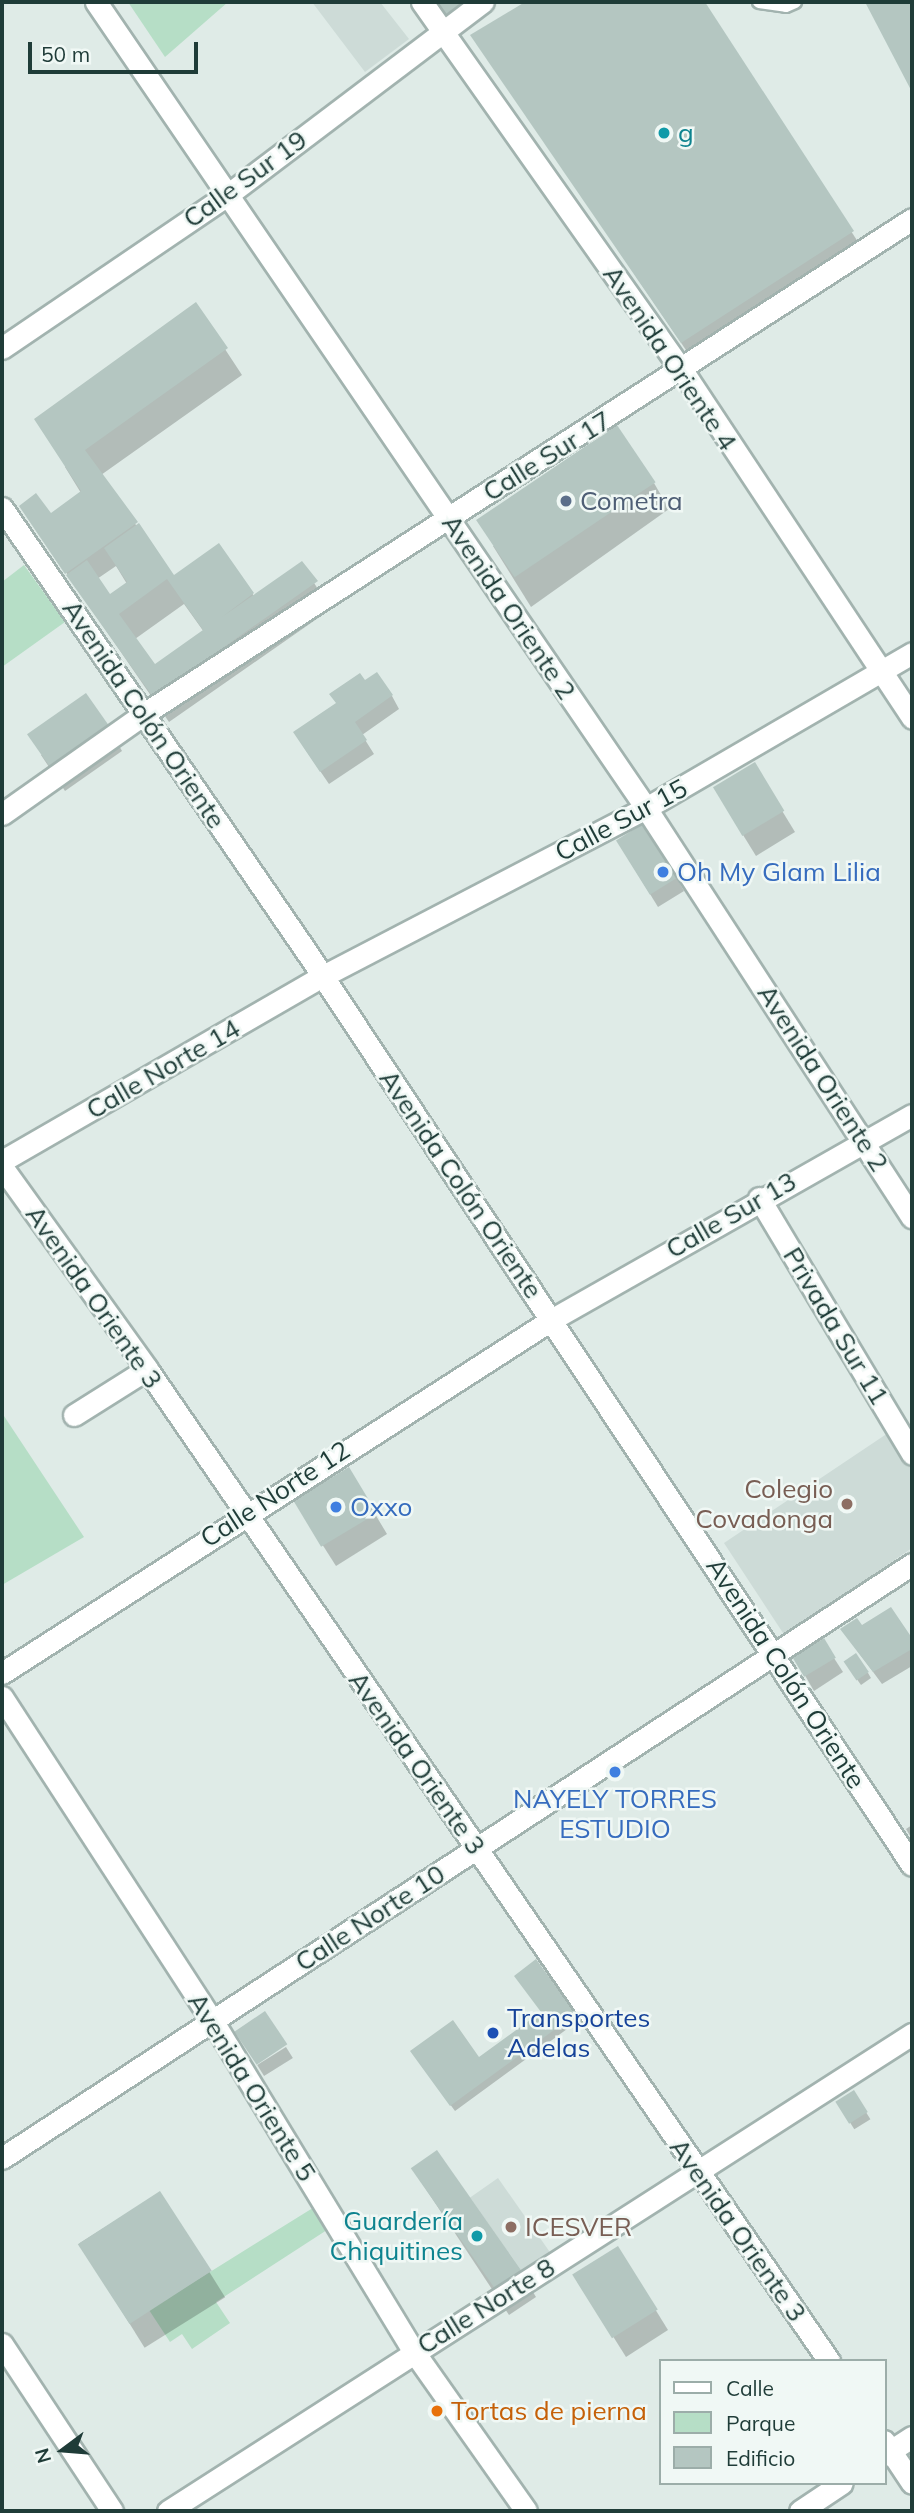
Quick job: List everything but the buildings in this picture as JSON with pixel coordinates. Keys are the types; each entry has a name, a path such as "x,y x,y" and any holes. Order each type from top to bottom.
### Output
{"street":[{"name":"Avenida Oriente 2","path":"96,2 230,193 646,808 864,1139 912,1217"},
{"name":"Avenida Oriente 4","path":"422,2 682,370 912,718"},
{"name":"Calle Sur 19","path":"2,348 230,193 483,2"},
{"name":"Calle Sur 17","path":"2,814 145,713 682,370 912,219"},
{"name":"Avenida Colón Oriente","path":"2,508 323,976 912,1865"},
{"name":"Calle Sur 15","path":"323,976 646,808 912,653"},
{"name":"Calle Norte 14","path":"2,1161 323,976"},
{"name":"Calle Sur 13","path":"551,1320 759,1198 912,1115"},
{"name":"Avenida Oriente 3","path":"2,1167 147,1369 244,1514 828,2359"},
{"name":"Privada Sur 11","path":"759,1198 912,1454"},
{"name":"Calle Norte 12","path":"2,1672 244,1514 551,1320"},
{"path":"74,1415 147,1369"},
{"name":"Calle Norte 10","path":"2,2158 912,1564"},
{"name":"Avenida Oriente 5","path":"2,1697 212,2020 414,2352 526,2511"},
{"name":"Calle Norte 8","path":"168,2511 912,2034"},
{"path":"2,2344 112,2511"},
{"path":"912,2437 887,2449 912,2483"},
{"path":"800,2511 839,2485"}],"lane":[{"path":"759,2 786,6 795,2"}],"shaded area":[{"path":"312,2 380,2 409,39 365,72"},
{"name":"Colegio Covadonga","path":"891,1431 912,1465 912,1548 785,1636 724,1543"},
{"name":"ICESVER","path":"498,2178 554,2257 526,2277 470,2198"}],"green space":[{"path":"128,2 228,2 165,57"},
{"path":"24,565 65,622 2,667 2,582"},
{"path":"2,1413 84,1537 2,1585"},
{"path":"316,2206 330,2228 216,2302 230,2323 192,2349 182,2334 170,2342 149,2310"}],"place":[{"name":"g","path":"664,133"},
{"name":"Cometra","path":"566,501"},
{"name":"Oh My Glam Lilia","path":"663,872"},
{"name":"Colegio Covadonga","path":"847,1504"},
{"name":"Oxxo","path":"336,1507"},
{"name":"NAYELY TORRES ESTUDIO","path":"615,1772"},
{"name":"Transportes Adelas","path":"493,2033"},
{"name":"ICESVER","path":"511,2227"},
{"name":"Guardería Chiquitines","path":"477,2236"},
{"name":"Tortas de pierna","path":"437,2411"}]}
